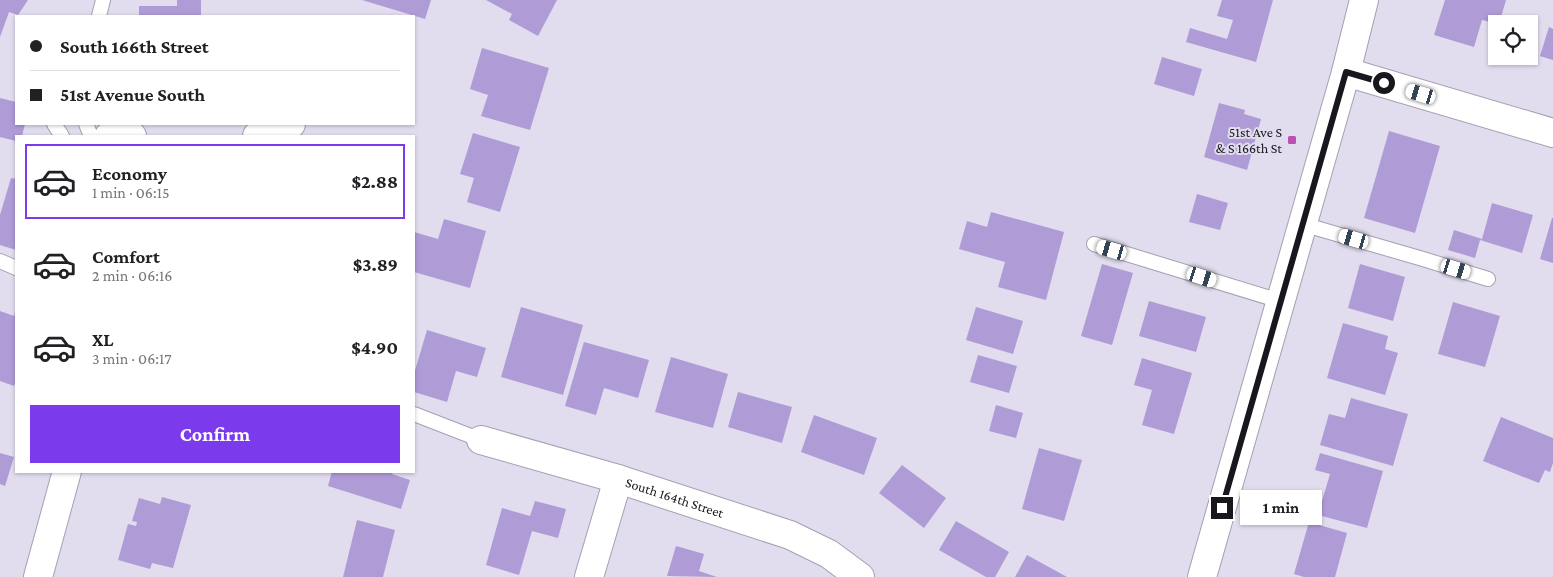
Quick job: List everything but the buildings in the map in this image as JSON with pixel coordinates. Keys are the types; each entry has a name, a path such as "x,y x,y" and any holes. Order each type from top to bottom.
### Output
{"street":[{"path":"1202,577 1346,72 1364,0"},
{"path":"1346,72 1553,133"},
{"path":"260,135 288,125"},
{"name":"South 164th Street","path":"481,440 618,479 790,535 828,554 860,577"},
{"path":"38,577 66,473"},
{"path":"589,577 618,479"}],"lane":[{"path":"100,15 103,0"},
{"path":"1302,224 1423,258 1488,279"},
{"path":"1094,244 1280,301"},
{"path":"0,261 15,268"},
{"path":"415,414 481,440"}],"place":[{"name":"51st Ave S & S 166th St","path":"1292,140"}],"route":[{"path":"1222,508 1346,72 1384,83"}]}
